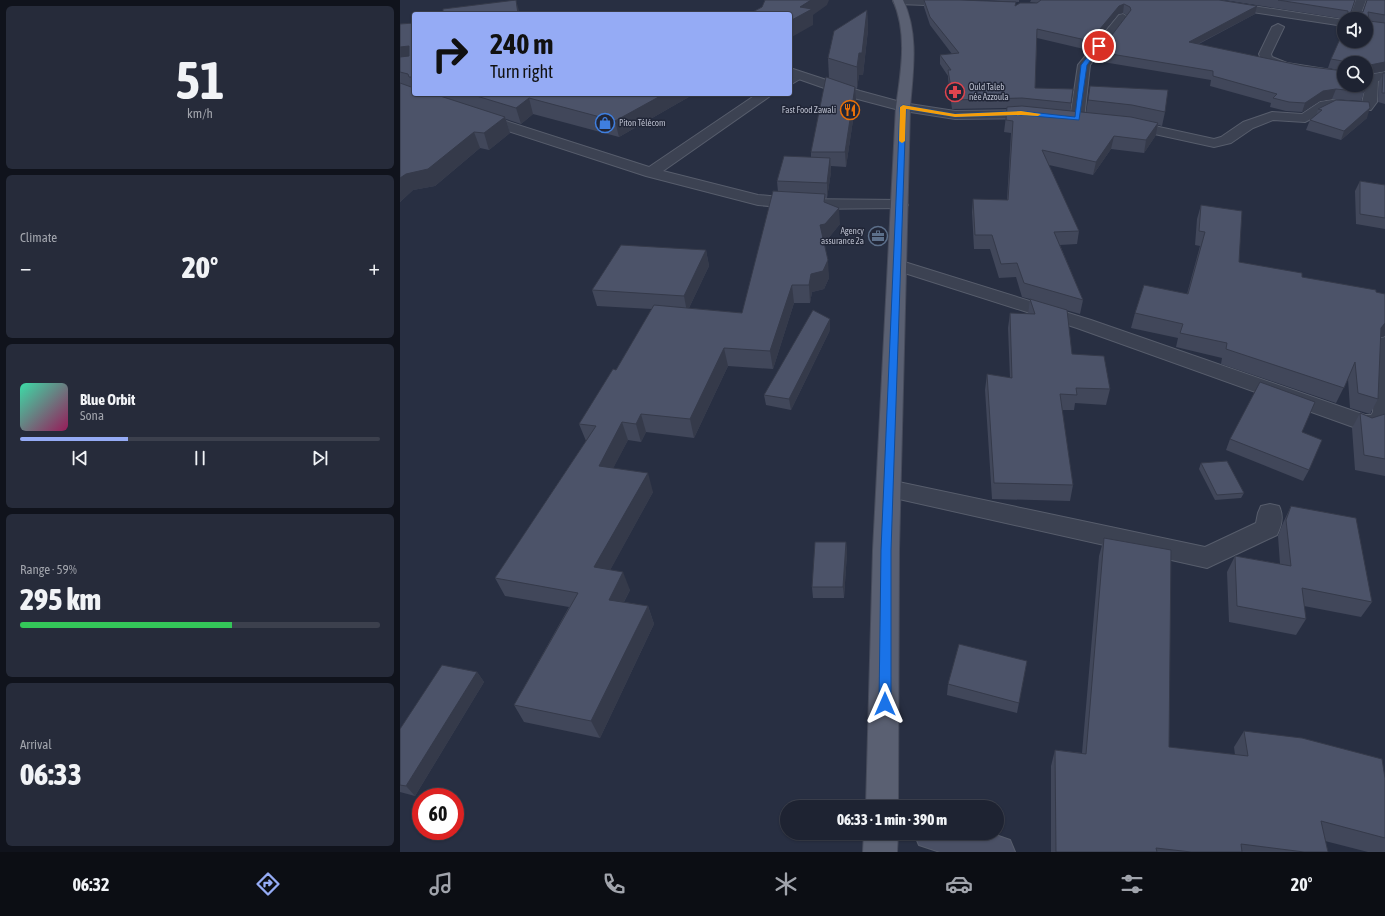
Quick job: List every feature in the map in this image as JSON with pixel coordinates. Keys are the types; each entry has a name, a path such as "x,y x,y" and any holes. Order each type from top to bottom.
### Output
{"main road":[{"path":"882,800 889,489 903,107 909,53 903,11 898,0"},
{"path":"880,852 881,840"},
{"path":"956,840 998,852"}],"street":[{"path":"898,0 967,4"},
{"path":"1192,0 1241,3 1337,22"},
{"path":"1357,12 1361,0"},
{"path":"1077,119 1084,65 1123,17"},
{"path":"1278,27 1265,54 1266,59 1284,66 1337,75"},
{"path":"793,76 903,107 955,115 1021,113 1048,115"},
{"path":"1373,77 1385,76"},
{"path":"1114,123 1220,143 1248,125 1272,116 1305,118 1325,105 1332,104 1366,107 1370,102 1370,92"},
{"path":"651,173 763,96"},
{"path":"465,112 651,173 758,200 801,204 900,205"},
{"path":"1062,117 1092,121"},
{"path":"898,265 1084,324 1364,423 1377,422 1384,414 1385,343"},
{"path":"889,489 1207,558 1268,528 1270,513"}],"building":[{"path":"516,0 518,12 443,12 443,9"},
{"path":"765,0 811,0 800,7 812,9 792,20 792,12 753,12 762,7"},
{"path":"924,0 1016,2 1015,6 1020,3 1037,3 1041,0 1219,0 1257,6 1189,42 1303,66 1337,70 1337,89 1323,91 1305,103 1289,102 1273,98 1277,94 1213,76 1213,71 1099,52 1131,10 1130,7 1124,4 1119,6 1090,41 1037,29 1035,88 1073,89 1071,103 1022,98 953,100 948,70 951,70 940,55 959,53 930,17"},
{"path":"1278,0 1355,0 1351,12 1348,12"},
{"path":"1367,0 1385,0 1385,15 1373,12 1363,12"},
{"path":"867,10 862,53 859,53 857,67 828,58 834,31"},
{"path":"1373,22 1385,23 1385,62 1373,64 1373,56 1337,56 1337,60 1331,59 1337,46 1337,48 1373,48"},
{"path":"412,23 412,77 409,77 408,74 400,72 400,57 409,56 409,46 400,47 400,24"},
{"path":"1383,73 1385,73 1385,93 1382,93"},
{"path":"826,77 855,87 845,152 811,152"},
{"path":"400,83 412,87 412,96 440,96 505,117 484,133 474,132 428,169 406,174 400,178"},
{"path":"1090,86 1168,90 1165,112 1132,105 1088,100"},
{"path":"477,96 660,96 615,121 529,98 516,108"},
{"path":"1336,100 1369,102 1370,108 1344,131 1310,120 1322,110 1318,109"},
{"path":"1022,106 1131,117 1158,123 1146,140 1114,136 1096,162 1042,150 1079,231 1054,232 1083,300 1024,283 1017,263 1001,264 992,235 975,235 973,199 1008,200 1013,121 1006,120 1007,107"},
{"path":"784,156 830,158 827,183 777,181"},
{"path":"1360,181 1385,185 1385,218 1360,214"},
{"path":"773,191 825,194 824,202 839,208 825,224 820,225 828,260 823,271 811,274 809,285 792,285 770,351 724,348 690,419 641,414 636,424 622,422 599,466 648,473 594,567 623,572 609,600 648,606 591,721 514,705 578,593 495,578 596,426 579,424 613,369 616,370 654,305 742,313"},
{"path":"1201,205 1242,211 1239,262 1302,273 1302,277 1376,290 1376,292 1385,294 1385,323 1381,328 1378,399 1358,393 1355,362 1344,388 1226,349 1227,343 1180,333 1183,324 1135,313 1144,285 1188,294 1205,232 1199,231"},
{"path":"621,245 706,250 684,296 592,290"},
{"path":"1030,299 1067,310 1072,354 1104,356 1110,389 1076,388 1077,395 1060,394 1073,485 994,483 987,374 1012,378 1010,313 1035,314"},
{"path":"813,310 830,319 789,399 764,395"},
{"path":"1260,382 1315,402 1302,432 1322,440 1309,470 1230,439"},
{"path":"1360,413 1372,418 1385,414 1385,459 1364,455"},
{"path":"1227,461 1244,493 1217,495 1201,463"},
{"path":"1291,506 1356,518 1372,602 1302,588 1306,619 1237,606 1235,556 1291,566 1286,520"},
{"path":"1104,538 1171,550 1169,747 1248,756 1244,731 1302,738 1382,759 1385,778 1385,838 1321,821 1328,852 1304,852 1241,844 1242,852 1191,852 1156,848 1157,852 1056,852 1055,750 1086,754"},
{"path":"815,542 846,542 843,587 812,587"},
{"path":"959,644 1027,661 1019,703 948,684"},
{"path":"442,665 477,672 406,786 400,785 400,729"}],"slow traffic":[{"path":"902,141 903,107 955,115 1021,113 1038,114"}],"place":[{"name":"Ould Taleb née Azzoula","path":"955,92"},
{"name":"Fast Food Zawali","path":"850,110"},
{"name":"Piton Télécom","path":"605,123"},
{"name":"Agency assurance 2a","path":"878,236"}],"route":[{"path":"885,704 886,550 903,107 955,115 1021,113 1077,119 1084,65 1099,46"}]}
